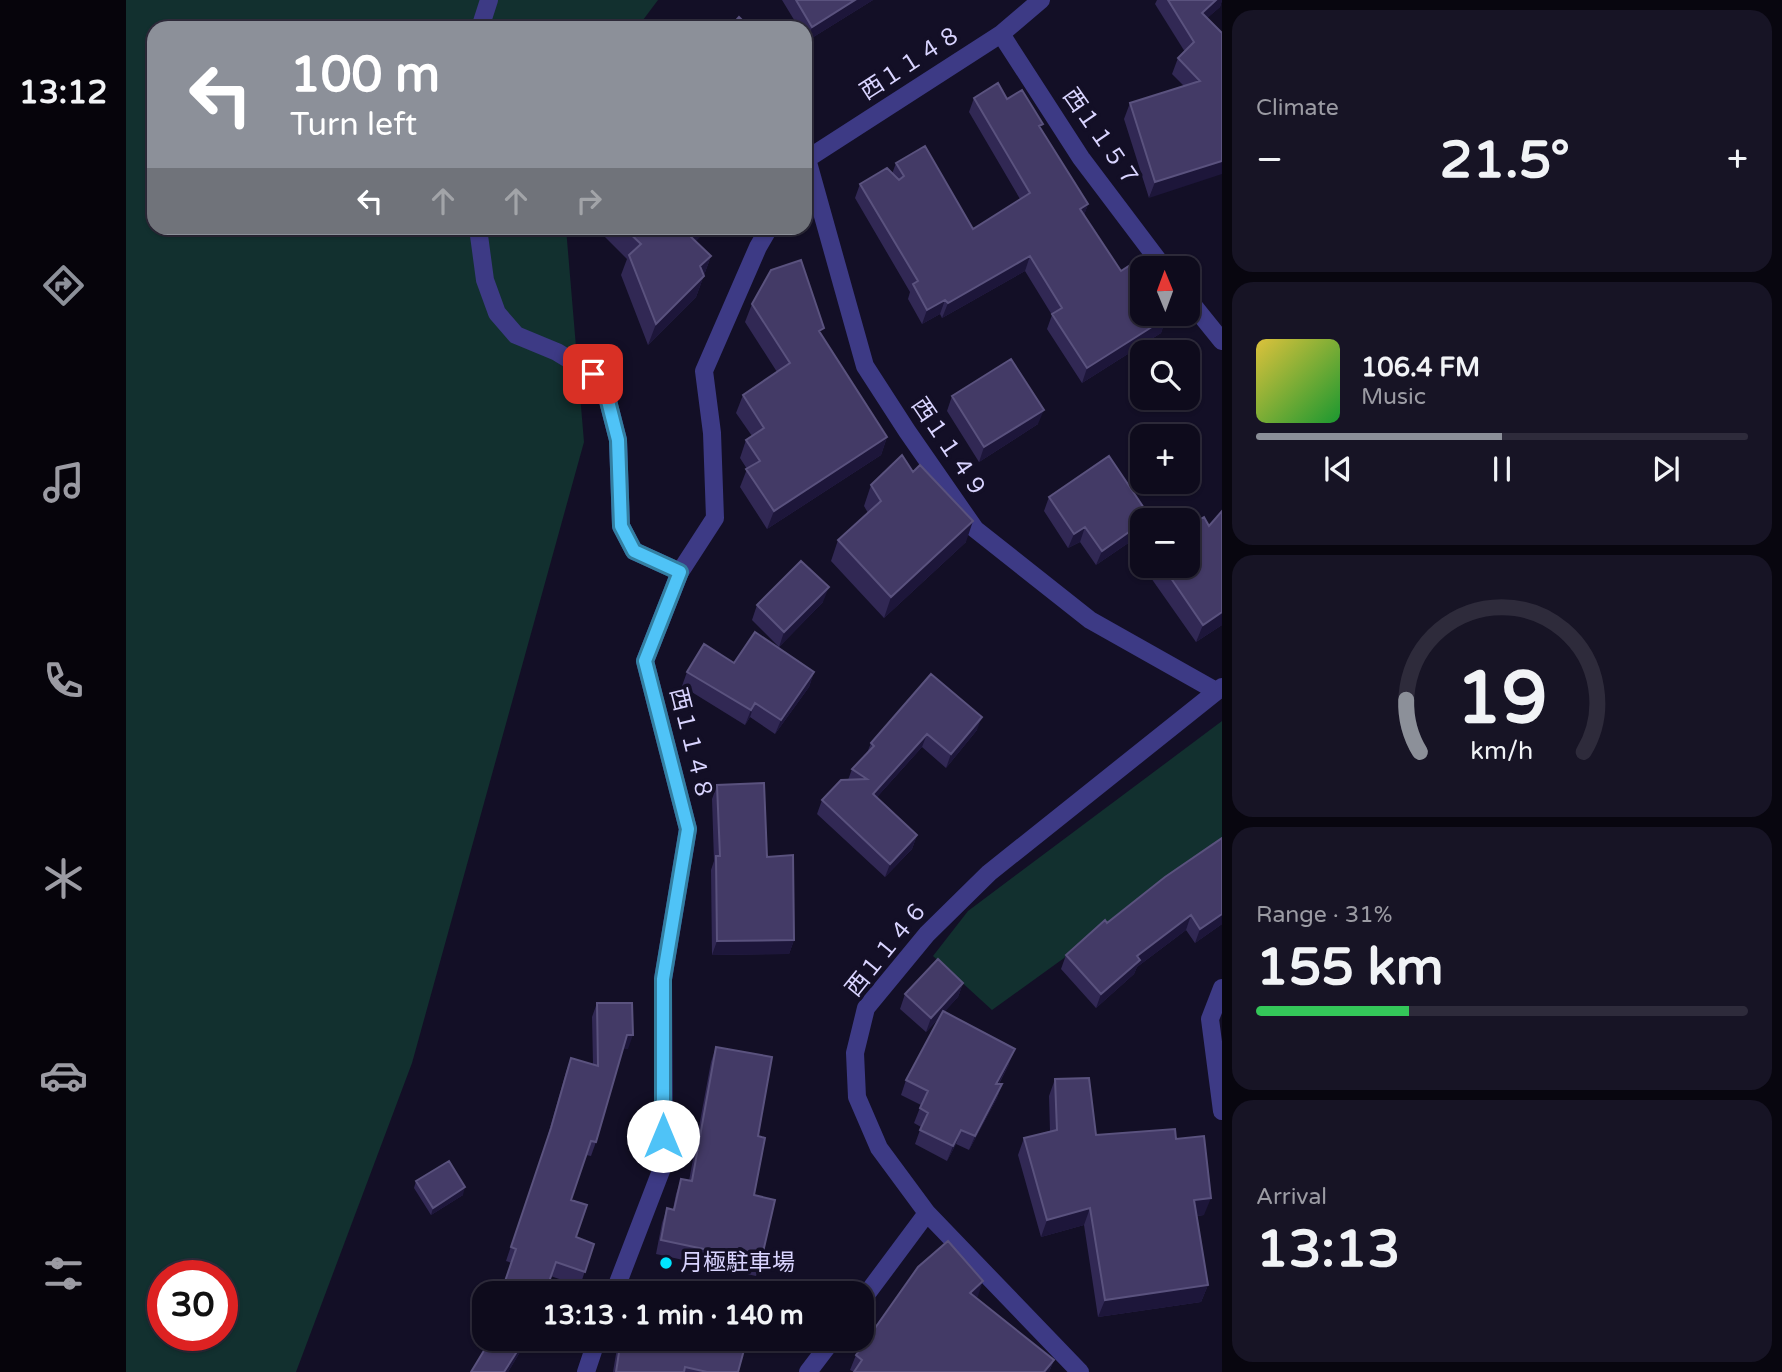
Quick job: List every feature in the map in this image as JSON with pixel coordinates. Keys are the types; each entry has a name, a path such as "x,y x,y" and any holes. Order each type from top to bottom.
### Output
{"street":[{"path":"482,21 489,0"},
{"name":"西１１４８","path":"812,158 1001,34 1041,0"},
{"name":"西１１５７","path":"1001,34 1081,158 1155,256"},
{"name":"西１１４９","path":"812,183 865,366 975,529 1090,620 1219,689"},
{"path":"479,235 485,280 497,313 516,335 557,352 593,374 608,401 618,440 621,526 634,551 680,572"},
{"name":"西１１４８","path":"619,1281 664,1163 663,979 688,829 645,661 680,572 715,518 712,433 704,371 765,235"},
{"path":"1200,311 1218,328"},
{"name":"西１１４６","path":"1080,1372 927,1213 879,1148 857,1097 855,1052 866,1008 927,933 989,873 1219,689"},
{"path":"1222,988 1210,1019 1222,1111"},
{"path":"874,1284 927,1213"},
{"path":"586,1372 593,1351"},
{"path":"808,1372 824,1351"}],"green space":[{"path":"126,0 658,0 642,21 147,21 147,235 567,235 584,442 412,1063 296,1372 126,1372"},
{"path":"1222,721 1222,844 992,1010 933,956 968,911"}],"building":[{"path":"796,0 855,0 812,27 812,21 808,21"},
{"path":"1168,0 1216,0 1202,13 1222,33 1222,161 1155,182 1130,103 1200,81 1178,58 1194,42"},
{"path":"998,83 1007,99 1022,90 1043,124 1039,126 1088,204 1080,209 1121,271 1130,265 1130,326 1153,326 1087,368 1052,314 1062,308 1030,256 948,303 945,300 927,310 913,284 918,281 860,184 887,168 899,180 904,176 896,163 925,146 973,229 1030,193 974,98"},
{"path":"631,235 689,235 711,256 700,266 704,276 656,324 629,255 641,244"},
{"path":"801,260 824,328 819,331 887,437 774,511 746,469 760,461 746,440 764,428 743,395 790,363 752,304 771,270"},
{"path":"1011,359 1044,410 984,447 952,396"},
{"path":"902,455 913,472 920,465 973,521 891,597 838,540 881,501 871,485"},
{"path":"1109,456 1130,487 1130,494 1135,494 1144,508 1130,508 1130,531 1102,551 1085,527 1074,534 1049,497"},
{"path":"1222,511 1222,612 1203,625 1171,578 1200,578 1200,519 1204,517 1209,526"},
{"path":"801,561 829,587 784,632 757,605"},
{"path":"755,632 814,672 781,720 755,703 751,710 687,672 704,644 734,663"},
{"path":"931,674 982,717 951,754 927,734 873,794 917,835 890,864 822,800 841,780 867,779 852,769 874,746 871,743"},
{"path":"764,783 767,857 793,855 794,940 717,941 716,856 720,856 717,785"},
{"path":"1222,838 1222,914 1200,929 1191,915 1137,956 1140,960 1101,994 1066,955 1105,920 1107,923 1165,877"},
{"path":"938,959 963,983 931,1018 905,994"},
{"path":"597,1003 632,1003 633,1035 627,1035 596,1142 591,1141 571,1200 587,1205 576,1237 594,1244 585,1272 556,1262 549,1281 505,1281 516,1249 511,1247 551,1128 571,1058 598,1066"},
{"path":"943,1011 1015,1049 996,1084 1002,1084 975,1136 961,1130 953,1146 920,1130 928,1113 920,1108 928,1091 906,1080"},
{"path":"716,1047 772,1057 758,1136 765,1138 754,1195 775,1200 761,1261 661,1240 667,1208 674,1210 681,1179 692,1181"},
{"path":"1089,1078 1096,1135 1175,1129 1176,1139 1204,1136 1211,1198 1194,1200 1208,1285 1105,1300 1090,1208 1047,1220 1024,1138 1057,1130 1055,1079"},
{"path":"449,1161 465,1187 433,1208 416,1181"},
{"path":"948,1241 983,1281 970,1293 1054,1360 1044,1372 854,1372 862,1360 856,1355 859,1351 874,1351 874,1329 918,1267"},
{"path":"484,1351 517,1351 504,1372 471,1372"},
{"path":"619,1351 744,1351 738,1372 707,1372 685,1367 684,1372 616,1372"}],"place":[{"name":"月極駐車場","path":"666,1263"}],"route":[{"path":"593,374 608,401 618,440 621,526 634,551 680,572 645,661 688,829 663,979 663,1136"}]}
